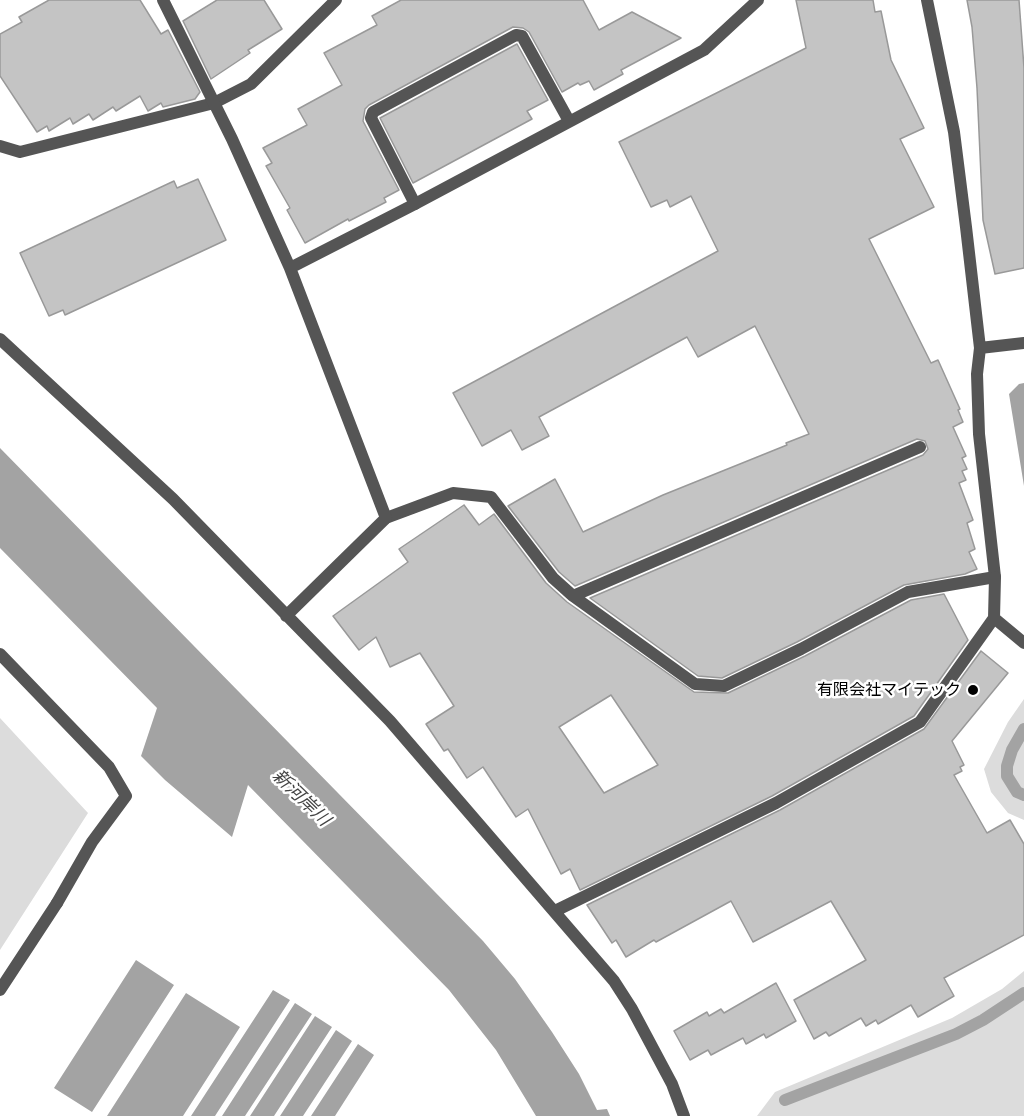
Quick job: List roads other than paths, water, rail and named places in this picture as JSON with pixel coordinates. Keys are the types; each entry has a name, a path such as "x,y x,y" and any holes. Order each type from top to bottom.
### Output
{"street":[{"path":"164,0 232,139 290,268 386,518"},
{"path":"0,146 20,152 214,103 251,84 336,0"},
{"path":"290,268 704,50 758,0"},
{"path":"555,911 776,803 920,722 994,618 995,577 979,434 977,374 980,348 954,132 927,0"},
{"path":"415,204 371,118 373,112 516,35 522,36 569,122"},
{"path":"0,339 173,499 390,721 614,981 672,1084 684,1116"},
{"path":"980,348 1024,343"},
{"path":"573,597 920,447"},
{"path":"286,615 386,518 453,493 491,497 553,578 573,597 695,684 724,686 801,649 908,592 995,577"},
{"path":"994,618 1024,643"},
{"path":"0,654 109,767 126,796 92,842 57,903 0,990"}],"water":[{"path":"1024,383 1024,486 1009,394 1019,384"},
{"name":"新河岸川","path":"0,448 483,941 515,979 552,1032 579,1074 597,1110 607,1109 610,1116 536,1116 496,1050 449,990 248,785 232,837 165,780 141,756 157,708 0,548"},
{"path":"136,960 174,985 92,1112 54,1088"},
{"path":"273,990 290,1000 215,1116 191,1116"},
{"path":"186,993 240,1027 183,1116 107,1116"},
{"path":"295,1003 312,1014 245,1116 222,1116"},
{"path":"315,1016 332,1027 274,1116 250,1116"},
{"path":"336,1030 352,1041 303,1116 280,1116"},
{"path":"358,1044 374,1055 335,1116 311,1116"}],"waterway":[{"path":"1024,729 1012,750 1007,766 1007,776 1017,792 1024,795"},
{"path":"785,1100 956,1034 983,1020 1024,993"}],"place":[{"name":"有限会社マイテック","path":"973,690"}]}
